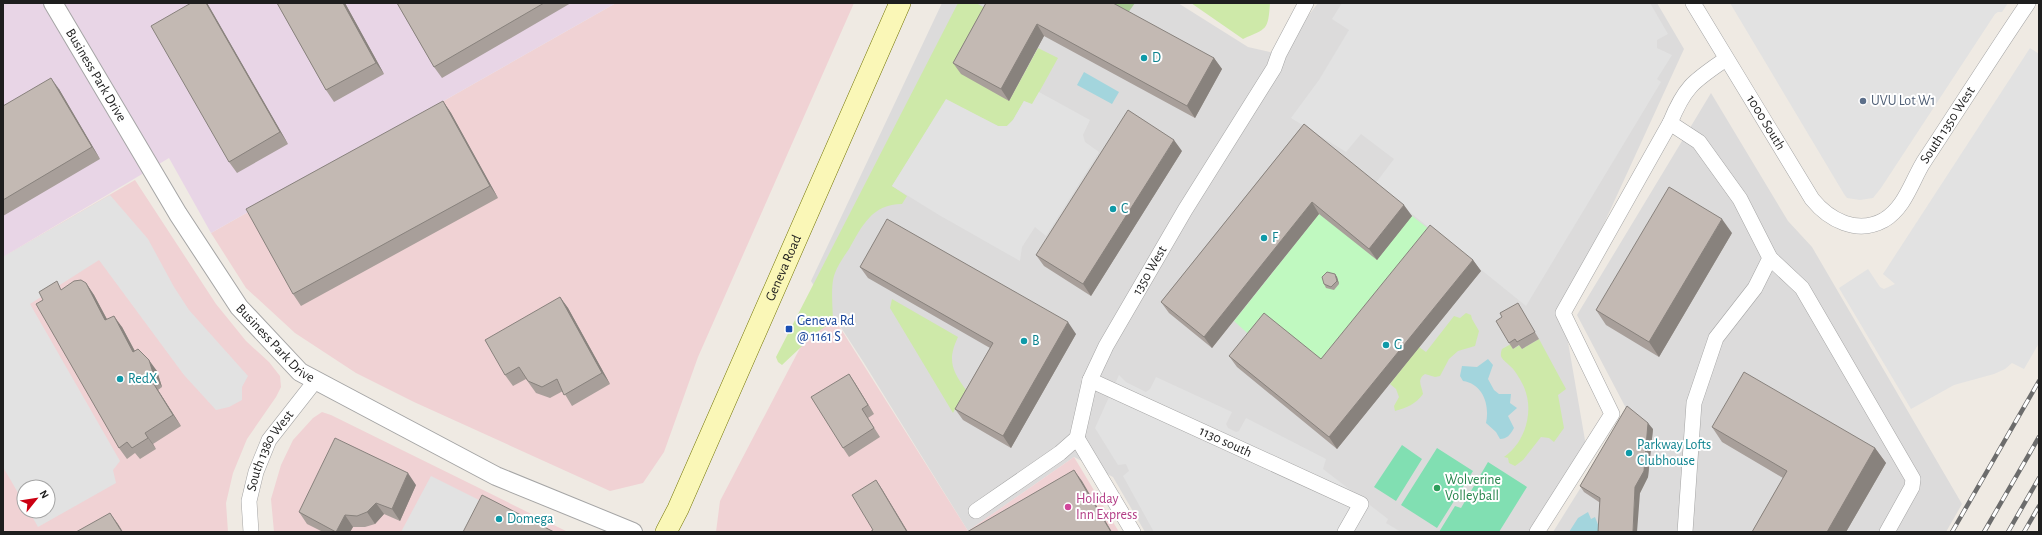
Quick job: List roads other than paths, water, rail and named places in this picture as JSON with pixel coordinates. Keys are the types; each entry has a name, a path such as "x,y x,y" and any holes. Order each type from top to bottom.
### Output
{"main road":[{"name":"Geneva Road","path":"666,532 678,509 900,3"}],"street":[{"name":"Business Park Drive","path":"54,3 178,214 239,307 300,372 496,476 633,532"},
{"name":"1350 West","path":"1077,438 1090,380 1106,346 1185,210 1274,68 1279,54 1306,3"},
{"name":"1000 South","path":"1693,3 1812,199 1821,210 1831,218 1853,225"},
{"name":"South 1350 West","path":"1853,225 1872,224 1883,220 1900,205 1922,166 2028,3"},
{"path":"1537,532 1612,414 1563,313 1670,123 1680,100 1692,83 1726,59"},
{"path":"1670,123 1699,142 1740,199 1770,258 1802,288 1913,479 1912,487 1887,532"},
{"path":"1685,532 1694,403 1716,338 1755,288 1770,258"},
{"name":"South 1380 West","path":"251,532 249,501 256,472 269,440 316,380"},
{"name":"1130 south","path":"1090,380 1361,504 1345,532"},
{"path":"976,511 1060,453 1077,438 1133,532"}],"water":[{"path":"1084,72 1119,92 1112,104 1077,85"},
{"path":"1488,359 1493,365 1488,379 1494,390 1499,394 1511,394 1510,403 1517,408 1508,416 1514,428 1508,436 1502,439 1500,439 1496,432 1486,423 1487,409 1484,396 1476,386 1463,381 1460,376 1462,366 1477,367"},
{"path":"1588,512 1591,519 1595,517 1601,532 1569,532 1578,518"}],"railway":[{"path":"1952,532 2039,381"},
{"path":"1984,532 2039,437"},
{"path":"2008,532 2039,478"},
{"path":"2024,532 2039,506"}],"place":[{"name":"D","path":"1144,58"},
{"name":"UVU Lot W1","path":"1863,101"},
{"name":"C","path":"1113,209"},
{"name":"F","path":"1264,238"},
{"name":"Geneva Rd @ 1161 S","path":"789,329"},
{"name":"B","path":"1024,341"},
{"name":"G","path":"1386,345"},
{"name":"RedX","path":"120,379"},
{"name":"Parkway Lofts Clubhouse","path":"1629,453"},
{"name":"Wolverine Volleyball","path":"1437,488"},
{"name":"Holiday Inn Express","path":"1068,507"},
{"name":"Domega","path":"499,519"}]}
